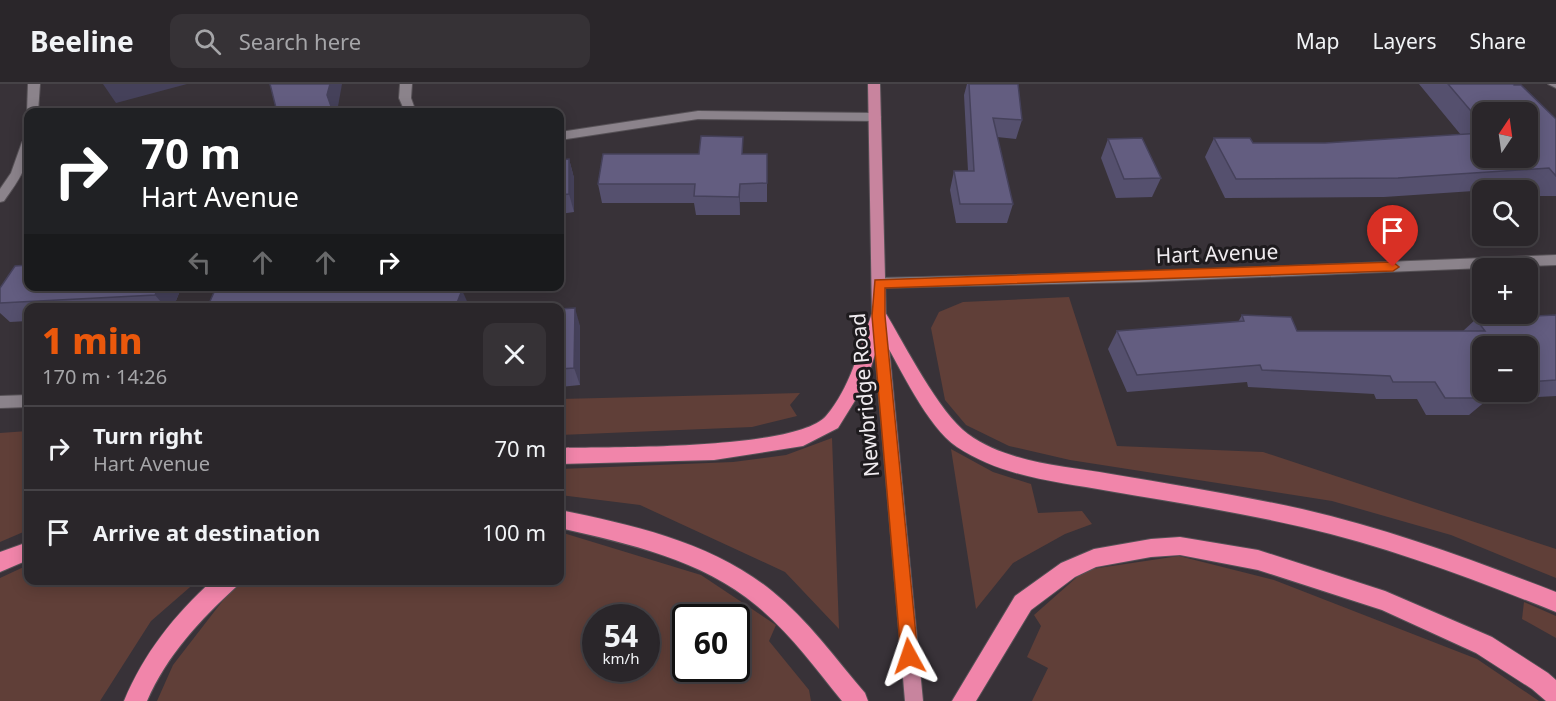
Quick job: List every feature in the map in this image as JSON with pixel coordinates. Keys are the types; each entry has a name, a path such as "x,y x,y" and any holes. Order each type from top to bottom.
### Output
{"highway":[{"path":"564,456 714,452 796,440 831,423 857,383 879,316"},
{"path":"879,316 945,426 965,443 985,453 1033,468 1303,518 1445,558 1556,602"},
{"path":"564,520 610,529 700,559 752,588 781,614 857,701"},
{"path":"963,701 1023,603 1068,570 1094,558 1151,548 1180,546 1258,560 1385,601 1484,645 1540,681 1556,695"},
{"path":"0,562 24,553"},
{"path":"135,701 147,672 191,614 223,585"}],"main road":[{"name":"Newbridge Road","path":"874,84 879,316 914,701"}],"street":[{"path":"33,108 34,84"},
{"path":"406,84 405,98 409,108"},
{"path":"564,135 698,115 875,117"},
{"path":"0,198 17,174 24,154"},
{"name":"Hart Avenue","path":"879,284 1138,277 1556,260"},
{"path":"0,402 24,401"}],"shaded area":[{"path":"1069,297 1117,446 1263,452 1556,549 1556,578 1451,535 1332,501 1070,460 1009,446 966,425 945,400 931,328 939,312 963,302"},
{"path":"800,393 790,405 797,416 752,427 564,435 564,399"},
{"path":"24,431 24,532 0,542 0,433"},
{"path":"832,438 839,629 785,572 640,505 564,496 564,469 733,462 786,455"},
{"path":"951,449 993,472 1031,484 1038,513 1082,511 1092,524 1065,534 1013,563 976,609"},
{"path":"564,533 701,575 744,604 672,604 672,682 750,682 750,608 776,625 769,641 809,690 811,701 157,701 173,665 231,590 240,585 564,585"},
{"path":"1179,556 1274,580 1477,659 1539,701 1032,701 1048,668 1027,657 1041,626 1034,615 1085,570"},
{"path":"24,567 24,585 192,585 151,621 100,701 0,701 0,578"},
{"path":"1524,602 1556,616 1556,638 1522,619"}],"building":[{"path":"270,84 330,84 327,95 332,108 276,108"},
{"path":"969,84 1018,84 1022,120 993,118 1013,204 960,204 954,171 974,171"},
{"path":"1448,84 1521,85 1556,119 1556,176 1549,168 1398,178 1236,179 1214,138 1250,138 1253,143 1325,143 1472,134 1472,168 1538,168 1538,102 1472,102 1472,112"},
{"path":"701,136 743,137 742,154 767,154 767,183 740,184 739,197 694,196 695,184 598,184 603,154 699,154"},
{"path":"1142,138 1161,178 1124,179 1108,139"},
{"path":"569,159 569,194 564,195 564,160"},
{"path":"24,265 24,291 157,291 155,295 0,303 0,288 15,266"},
{"path":"215,291 462,291 457,303 209,303"},
{"path":"575,308 574,368 564,369 564,309"},
{"path":"1242,315 1291,317 1297,331 1485,331 1480,324 1538,324 1538,316 1556,315 1556,380 1538,381 1538,336 1472,336 1472,398 1445,398 1435,382 1393,382 1390,376 1262,370 1260,365 1137,375 1117,331 1244,321"}],"route":[{"path":"909,656 879,316 879,284 1393,267"}]}
